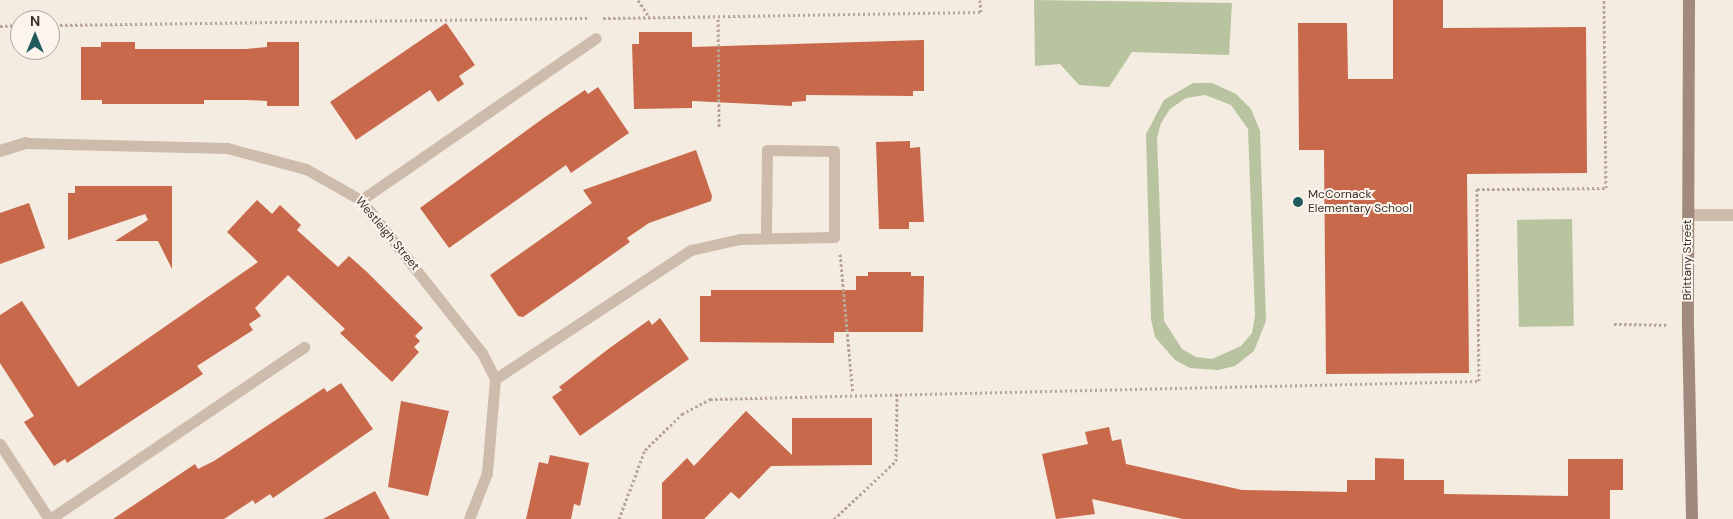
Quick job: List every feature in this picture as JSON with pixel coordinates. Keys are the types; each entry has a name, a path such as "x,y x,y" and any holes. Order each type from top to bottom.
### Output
{"street":[{"name":"Brittany Street","path":"1689,0 1688,326 1692,519"},
{"name":"Westleigh Street","path":"0,151 26,143"},
{"path":"1688,215 1733,215"}],"lane":[{"path":"362,200 596,38"},
{"name":"Westleigh Street","path":"26,143 227,148 306,169 362,200 478,347 496,379"},
{"path":"469,519 487,473 496,379 685,253 722,241 766,236 834,237 834,151 767,150 766,236"},
{"path":"0,444 50,519 304,347"}],"path":[{"path":"638,0 649,18"},
{"path":"60,25 649,18 718,19 980,12 980,0"},
{"path":"619,519 646,450 696,404 727,396 1479,381 1477,189 1606,188 1604,0"},
{"path":"718,19 719,128"},
{"path":"834,237 839,251 853,393"},
{"path":"1614,324 1688,326"},
{"path":"834,519 896,461 897,392"}],"green space":[{"path":"1034,0 1232,3 1229,55 1132,52 1109,87 1079,85 1060,64 1035,66"},
{"path":"1193,83 1212,83 1236,94 1251,109 1260,131 1266,321 1254,351 1235,366 1218,370 1190,368 1175,360 1155,337 1151,319 1146,134 1164,100","holes":["1205,95 1231,105 1248,129 1255,316 1252,333 1241,346 1212,359 1196,357 1182,349 1164,321 1157,138 1161,123 1170,109 1186,98"]},
{"path":"1572,219 1574,326 1519,327 1517,220"}],"building":[{"path":"1393,0 1443,0 1443,28 1586,27 1587,173 1467,174 1469,373 1326,374 1324,150 1299,150 1298,23 1347,23 1348,79 1393,79"},
{"path":"446,23 475,65 459,76 464,84 438,102 430,90 356,140 330,102"},
{"path":"639,32 692,32 692,47 924,40 924,91 913,91 913,96 806,95 806,101 792,102 792,106 692,101 692,108 634,109 632,44 639,44"},
{"path":"101,42 135,42 135,49 246,49 267,47 267,42 299,42 299,106 267,106 267,101 247,100 204,100 204,104 102,104 102,100 81,100 81,47 101,47"},
{"path":"598,87 629,133 571,173 566,165 449,248 420,208 545,117 585,90 588,94"},
{"path":"910,141 910,148 920,147 924,222 909,222 909,229 879,229 876,142"},
{"path":"696,150 712,196 711,201 649,223 627,238 630,242 523,317 518,316 490,275 592,203 583,190"},
{"path":"75,186 172,186 172,269 158,241 115,241 148,220 145,214 68,240 68,193 75,193"},
{"path":"257,200 272,214 280,205 301,225 297,230 338,267 349,256 367,272 423,328 415,336 420,341 414,347 419,352 392,382 340,333 345,329 288,275 255,308 261,316 249,324 253,330 197,366 203,374 67,463 65,459 54,466 24,422 34,416 0,363 0,315 22,301 78,387 258,262 227,232"},
{"path":"29,203 45,248 0,264 0,213"},
{"path":"868,272 911,272 911,276 924,276 923,332 834,332 834,343 700,342 700,296 711,296 711,290 856,290 856,276 868,276"},
{"path":"660,318 689,359 580,436 552,397 562,390 559,387 611,347 649,320 652,325"},
{"path":"341,383 373,429 273,498 270,494 255,504 253,500 224,519 113,519 195,464 198,469 214,461 324,388 327,392"},
{"path":"401,401 449,411 428,496 388,487"},
{"path":"746,411 792,455 792,418 872,418 872,465 771,466 739,499 731,492 704,519 662,519 662,483 687,458 694,466"},
{"path":"1109,427 1112,441 1121,439 1126,464 1242,490 1347,492 1347,480 1375,480 1375,458 1404,459 1404,480 1444,480 1444,494 1568,496 1568,459 1623,459 1623,490 1610,490 1610,519 1183,519 1092,499 1095,514 1056,519 1042,454 1088,444 1085,432"},
{"path":"550,455 589,463 580,506 574,504 571,519 526,519 539,462 548,464"},
{"path":"375,491 390,519 323,519"}],"place":[{"name":"McCornack Elementary School","path":"1298,202"}]}
